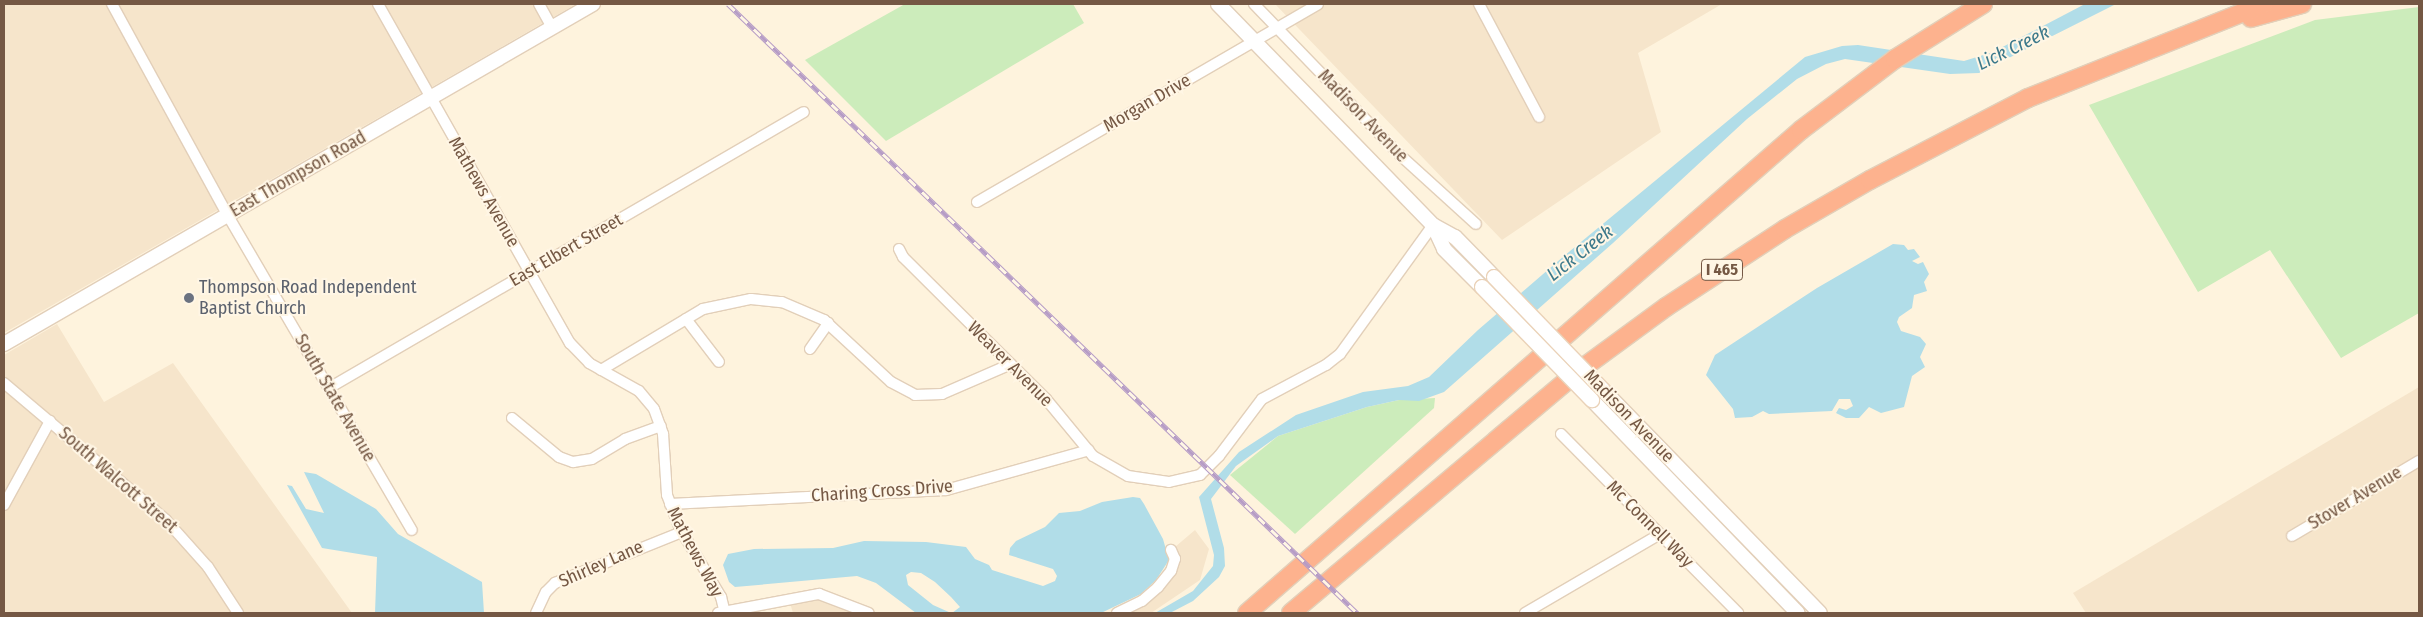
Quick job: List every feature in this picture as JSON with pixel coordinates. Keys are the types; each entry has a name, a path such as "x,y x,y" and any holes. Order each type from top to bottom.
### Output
{"highway":[{"path":"1247,613 1682,232 1857,86 1933,34 1983,4"},
{"name":"I 465","path":"1291,613 1573,376 1666,307 1755,248 1870,180 1964,129 2077,76 2264,4"},
{"path":"2213,23 2256,17 2302,4"}],"main road":[{"name":"East Thompson Road","path":"4,344 593,4"},
{"name":"Madison Avenue","path":"1218,4 1433,225 1455,238 1494,277 1820,613"},
{"name":"Madison Avenue","path":"1433,225 1444,249 1798,613"}],"street":[{"name":"South State Avenue","path":"112,4 227,214 412,530"},
{"name":"Mathews Avenue","path":"378,4 570,344 582,358 601,370"},
{"path":"540,4 552,27"},
{"name":"Madison Avenue","path":"1254,4 1401,156 1476,224"},
{"name":"Morgan Drive","path":"977,202 1318,4"},
{"path":"1479,4 1539,117"},
{"name":"East Elbert Street","path":"329,388 804,112"},
{"name":"Weaver Avenue","path":"899,249 903,257 1012,364 1089,450 1104,464 1124,475 1146,481 1169,482 1200,475 1210,467 1259,402 1326,366 1346,348 1433,225"},
{"path":"601,370 686,319 720,304 760,299 796,306 828,323 888,380 915,395 942,394 1012,364"},
{"path":"686,319 719,362"},
{"path":"810,349 828,323"},
{"name":"Mathews Way","path":"601,370 642,394 661,426 664,483 670,504 682,532 717,590 723,612"},
{"name":"South Walcott Street","path":"4,383 166,520 208,567 238,613"},
{"path":"512,418 559,457 573,462 592,459 625,439 661,426"},
{"path":"4,505 50,421"},
{"name":"Mc Connell Way","path":"1561,434 1738,613"},
{"name":"Charing Cross Drive","path":"670,504 946,490 1089,450"},
{"name":"Stover Avenue","path":"2292,536 2419,460"},
{"name":"Shirley Lane","path":"536,613 546,592 555,583 682,532"},
{"path":"1525,613 1660,534"},
{"path":"1117,613 1142,601 1172,571 1175,559 1171,550"},
{"path":"723,612 819,594 831,596 868,613"}],"shaded area":[{"path":"4,4 576,4 4,333"},
{"path":"1275,4 1722,4 1638,53 1661,132 1502,240"},
{"path":"57,324 104,402 173,363 352,613 4,613 4,355"},
{"path":"2419,387 2419,613 2086,613 2073,593"},
{"path":"1195,530 1209,549 1200,580 1151,613 1122,613 1173,575 1175,547"},
{"path":"821,596 857,613 793,613 790,603"}],"green space":[{"path":"905,4 1073,4 1084,23 886,141 805,60"},
{"path":"2419,7 2419,313 2341,358 2270,250 2198,292 2089,105 2315,20"},
{"path":"1435,398 1434,408 1295,534 1230,475 1278,436 1367,407 1399,400"}],"water":[{"name":"Lick Creek","path":"2085,4 2116,4 1979,73 1950,74 1845,59 1826,64 1797,79 1747,119 1613,243 1444,392 1419,401 1399,400 1367,407 1278,436 1236,466 1211,499 1224,548 1225,566 1219,577 1193,601 1170,613 1155,613 1193,591 1213,566 1214,555 1199,497 1239,452 1296,415 1363,392 1408,386 1429,377 1478,330 1564,256 1805,57 1842,46 1858,45 1964,61 1993,52"},
{"path":"1893,244 1904,245 1908,250 1914,249 1920,257 1912,261 1918,264 1923,262 1929,274 1924,282 1927,291 1914,295 1912,308 1899,317 1897,322 1901,331 1920,337 1926,344 1920,357 1925,367 1912,376 1904,407 1881,413 1869,407 1859,418 1846,418 1836,413 1839,408 1846,410 1853,406 1850,399 1839,399 1832,411 1769,414 1763,411 1752,417 1735,418 1733,409 1706,375 1715,355 1817,288"},
{"path":"304,472 316,474 376,509 398,534 482,582 484,613 375,613 377,557 322,548 287,485 292,486 306,509 324,513"},
{"path":"1133,497 1140,498 1144,504 1163,539 1169,560 1156,580 1141,594 1101,613 952,613 960,607 951,597 935,582 921,573 911,572 906,575 908,585 933,605 951,613 916,613 876,583 857,576 735,587 729,582 723,565 728,554 754,549 833,548 864,541 926,542 966,547 975,559 989,565 992,570 1043,586 1055,581 1057,576 1053,569 1009,555 1010,548 1016,541 1045,527 1059,513 1080,511 1102,502"}],"railway":[{"path":"728,4 1357,613"}],"place":[{"name":"Thompson Road Independent Baptist Church","path":"189,298"}]}
